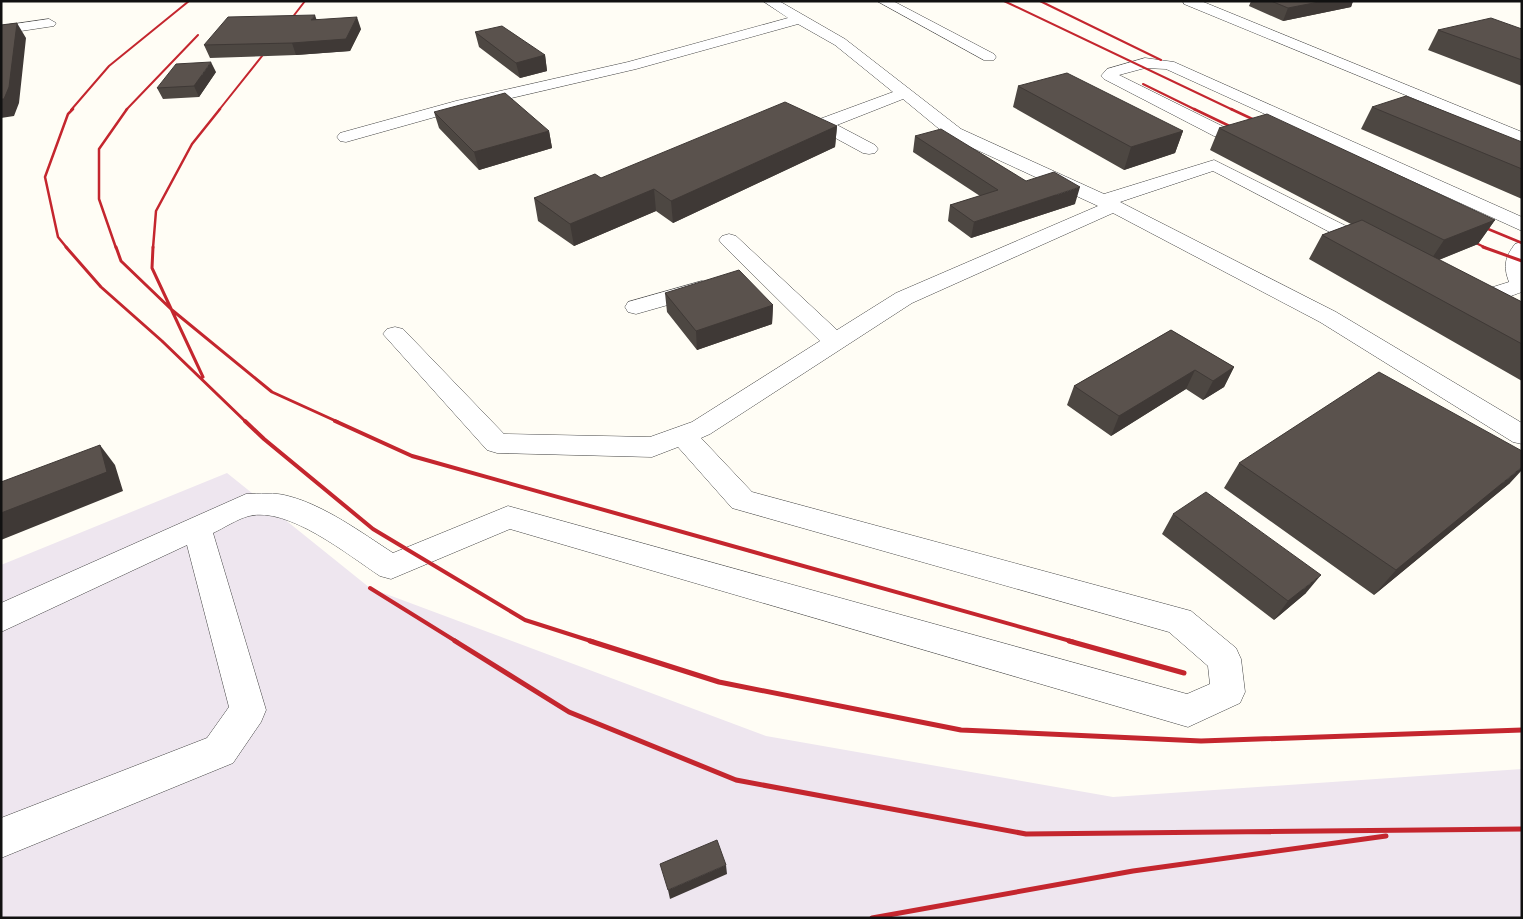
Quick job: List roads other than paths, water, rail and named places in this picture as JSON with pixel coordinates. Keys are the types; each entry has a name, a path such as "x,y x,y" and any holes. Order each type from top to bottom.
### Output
{"street":[{"path":"769,1 840,42 954,133 1103,201 1328,317 1522,435"},
{"path":"882,1 988,57"},
{"path":"1189,1 1522,138"},
{"path":"346,137 456,106 631,66 799,19"},
{"path":"1,30 49,24"},
{"path":"1220,132 1109,76 1112,72 1145,63 1169,64 1522,225"},
{"path":"869,149 823,124 905,93"},
{"path":"395,334 497,443 652,447 701,428 904,298 1103,201 1214,165 1388,255"},
{"path":"729,240 835,342"},
{"path":"1450,287 1476,300 1521,285 1516,271 1515,259 1522,248"},
{"path":"636,307 761,270"},
{"path":"1,618 246,505 286,506 325,525 392,567 508,517 1188,712 1228,692 1224,659 1179,621 742,500 683,435"},
{"path":"1,838 220,751 248,710 197,528"}],"railway":[{"path":"71,110 109,66 189,1"},
{"path":"285,27 305,1"},
{"path":"1004,1 1233,110"},
{"path":"1040,1 1161,60"},
{"path":"126,110 198,35"},
{"path":"219,110 270,46"},
{"path":"1143,84 1196,110"},
{"path":"67,248 58,237 45,177 68,114 73,109"},
{"path":"116,248 99,199 99,149 127,109"},
{"path":"153,248 156,211 192,144 220,109"},
{"path":"1194,109 1242,132"},
{"path":"1231,109 1263,124"},
{"path":"1476,224 1522,243"},
{"path":"1466,238 1486,248"},
{"path":"66,247 101,287 162,341 246,422"},
{"path":"116,247 121,261 171,309"},
{"path":"153,247 152,268 171,309"},
{"path":"1483,247 1522,261"},
{"path":"171,309 272,392 338,422"},
{"path":"171,309 203,377"},
{"path":"245,421 264,439 373,529 525,620 594,642"},
{"path":"335,421 412,456 1074,642"},
{"path":"370,588 457,642"},
{"path":"455,641 569,712 736,780 1026,834 1522,829"},
{"path":"590,641 719,682 961,730 1201,741 1522,730"},
{"path":"1069,641 1184,673"},
{"path":"872,918 1133,871 1386,836"}]}
